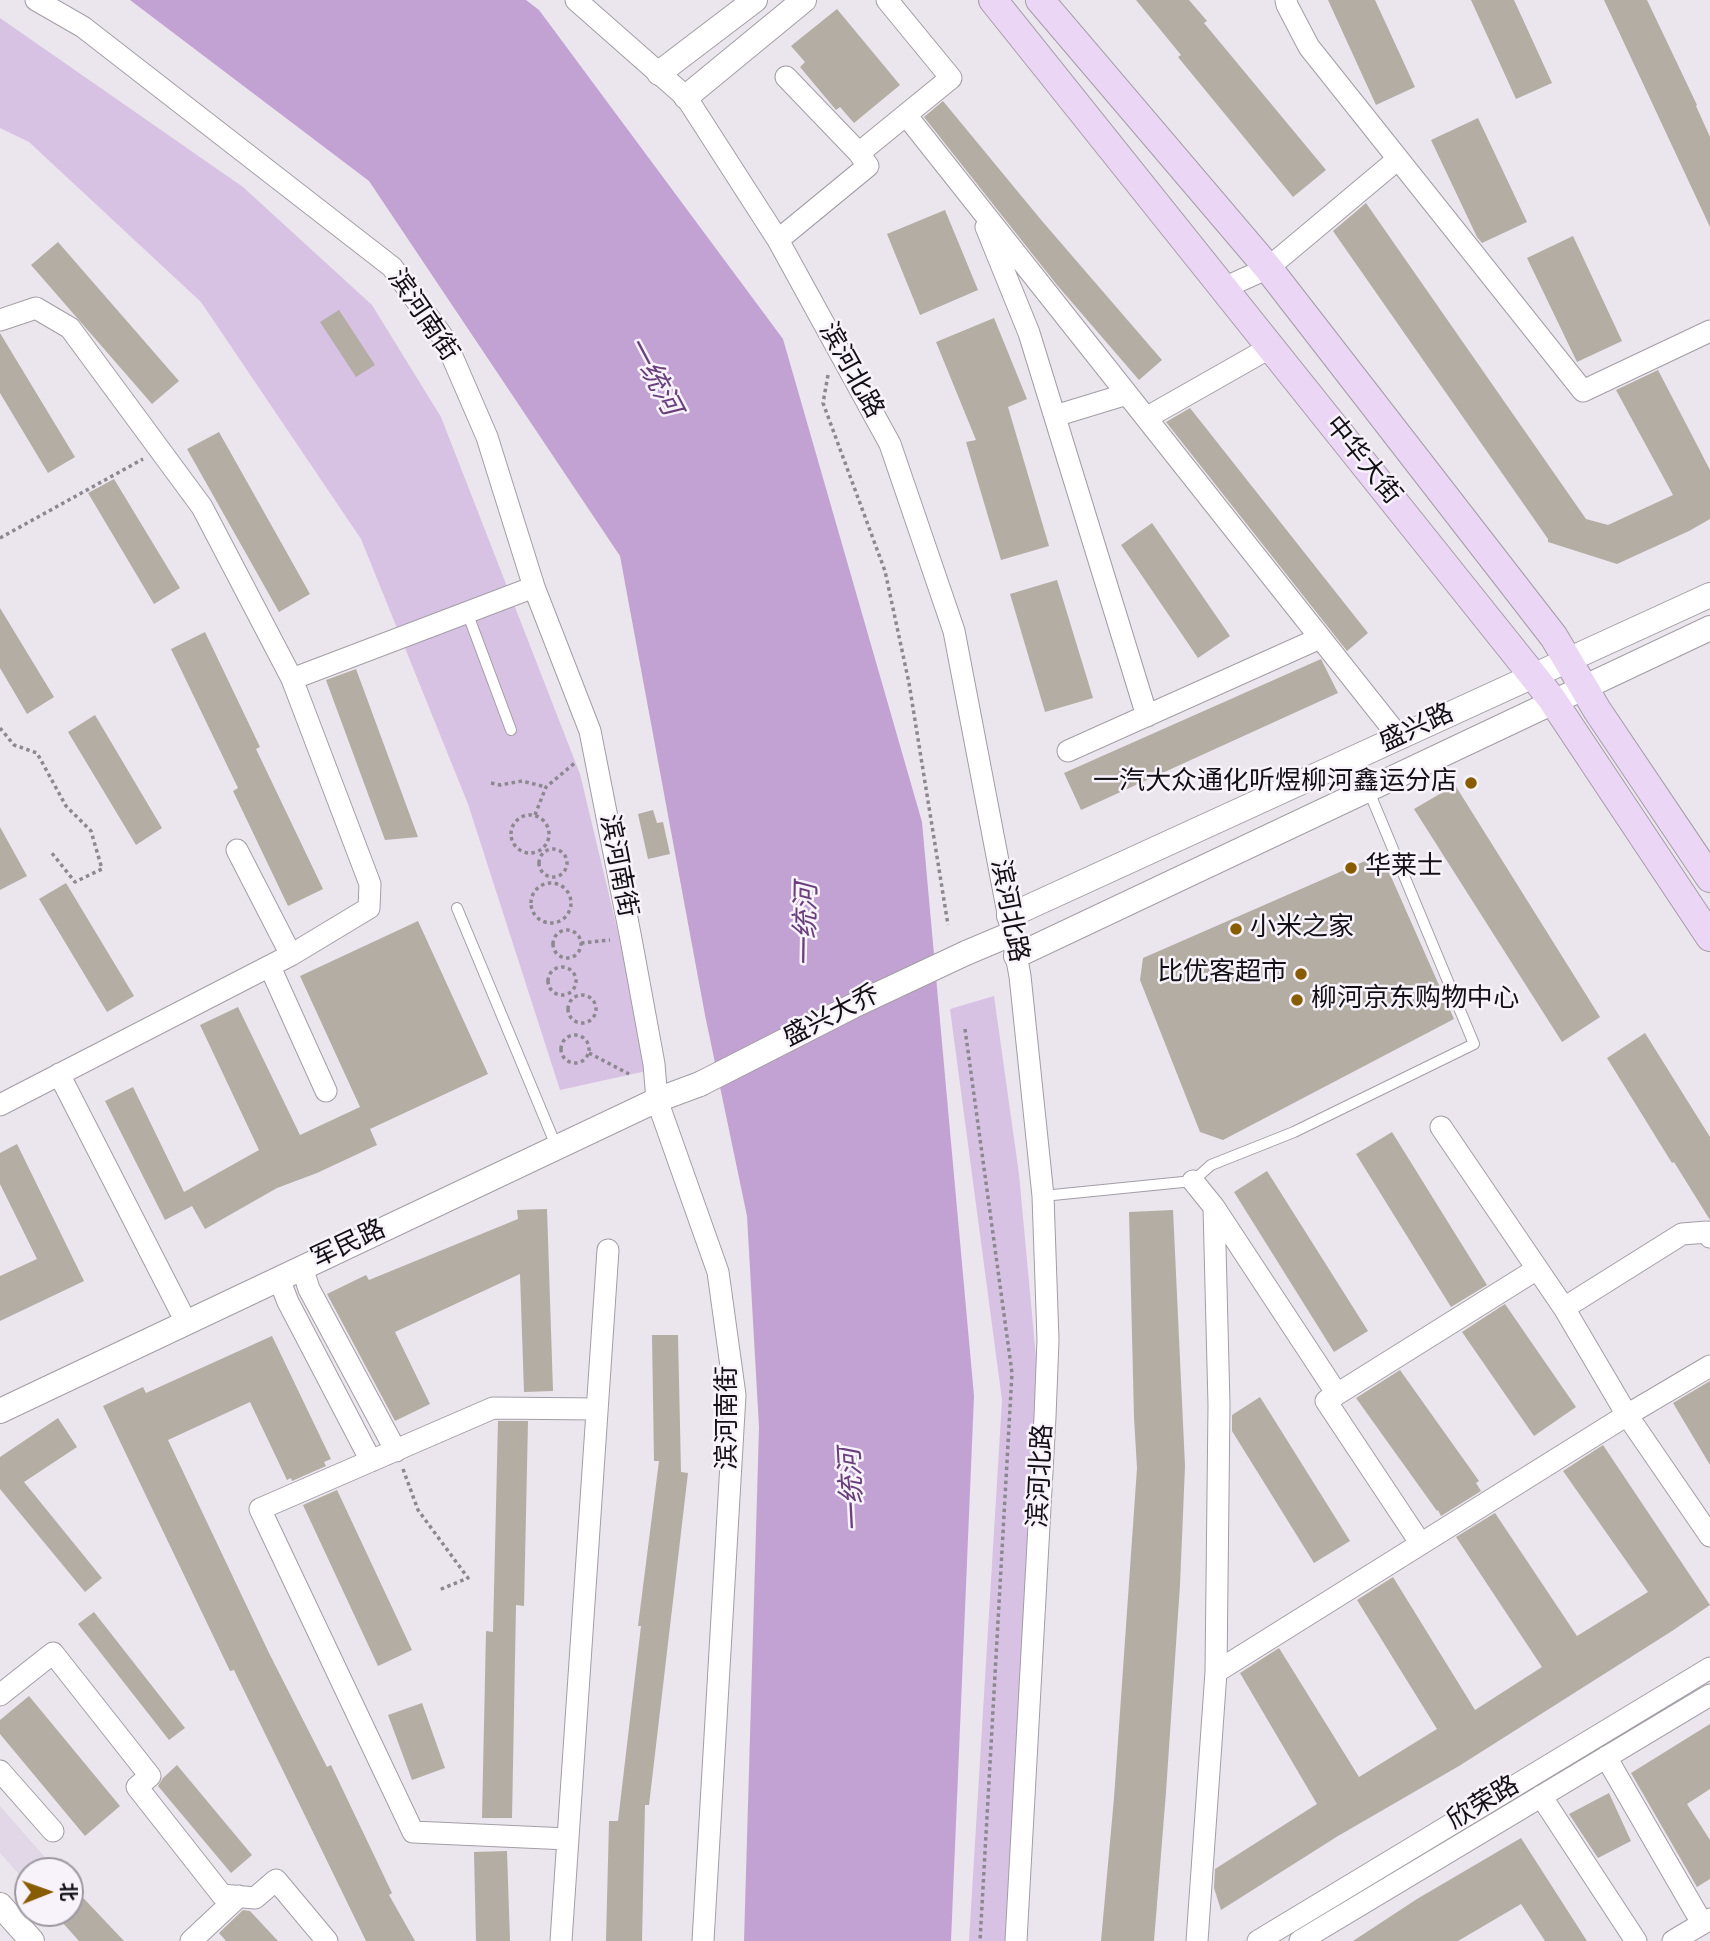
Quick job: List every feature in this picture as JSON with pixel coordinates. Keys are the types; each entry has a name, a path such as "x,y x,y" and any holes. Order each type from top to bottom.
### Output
{"main road":[{"name":"中华大街","path":"993,0 1554,702 1710,937"},
{"name":"中华大街","path":"1040,0 1268,268 1554,637 1597,710 1710,878"}],"street":[{"name":"滨河南街","path":"36,0 83,27 391,267 445,340 487,437 534,587 590,731 654,1064 657,1100 718,1272 735,1395 703,1941"},
{"name":"滨河北路","path":"576,0 686,97 778,240 890,444 954,631 1020,976 1043,1196 1048,1340 1016,1941"},
{"path":"659,72 755,0"},
{"path":"686,97 804,0"},
{"path":"859,153 951,78 887,0"},
{"path":"1286,0 1309,47 1583,391 1708,336"},
{"path":"778,240 868,166 859,153 786,77"},
{"path":"906,115 1399,737"},
{"path":"1224,288 1268,268 1398,159"},
{"path":"977,205 1029,333 1147,716"},
{"path":"0,320 36,308 71,328 202,507 292,679 370,884 369,908 292,956 0,1105"},
{"path":"1146,418 1270,347"},
{"path":"1055,415 1127,394"},
{"path":"292,679 534,587"},
{"name":"盛兴路","path":"1012,935 1399,737 1710,595"},
{"name":"盛兴路","path":"1012,935 1368,789 1710,628"},
{"path":"1068,751 1320,638"},
{"path":"237,850 292,956"},
{"name":"盛兴大乔","path":"700,1084 853,1006 966,953 1012,935"},
{"path":"270,967 326,1091"},
{"path":"59,1074 186,1322"},
{"name":"军民路","path":"0,1410 657,1100 700,1084"},
{"path":"1441,1127 1564,1308 1628,1415 1710,1536"},
{"path":"1193,1181 1214,1207 1337,1394"},
{"path":"1198,1941 1216,1672 1219,1405 1214,1207"},
{"path":"1564,1308 1682,1234 1707,1232 1710,1237"},
{"path":"561,1941 608,1250"},
{"path":"302,1268 309,1289 396,1451"},
{"path":"1421,1544 1326,1401 1537,1269"},
{"path":"279,1279 288,1302 371,1461"},
{"path":"1216,1672 1710,1366"},
{"path":"568,1839 412,1832 260,1510 493,1408 597,1409"},
{"path":"0,1695 53,1653 150,1776 136,1787 222,1895 255,1898 276,1880 327,1941"},
{"name":"欣荣路","path":"1258,1941 1710,1668"},
{"name":"欣荣路","path":"1300,1941 1710,1695"},
{"path":"1606,1757 1706,1921 1673,1941"},
{"path":"0,1771 53,1830"},
{"path":"1541,1796 1636,1941"},
{"path":"191,1941 239,1896"},
{"path":"0,1905 32,1941"}],"lane":[{"path":"467,612 511,730"},
{"path":"1043,1196 1193,1181 1211,1165 1294,1132 1474,1044 1368,789"},
{"path":"457,908 557,1148"}],"path":[{"path":"828,375 823,403 886,571 909,683 948,925"},
{"path":"0,538 160,449"},
{"path":"0,728 14,745 37,752 66,806 91,831 102,870 75,882 51,852"},
{"path":"535,815 546,787 579,760 594,754"},
{"path":"491,783 500,785 522,781 546,787"},
{"path":"543,850 539,866 543,873 553,880 566,890 571,904 568,913 557,922 551,923 534,914 531,904 535,890 553,880 565,871 566,857 556,849 549,849 543,850 530,853 521,851 514,845 511,836 512,827 518,819 535,815 544,820 550,832 543,850"},
{"path":"557,922 562,932"},
{"path":"562,932 574,932 581,943 579,952 571,958 558,954 553,946 555,938 562,932"},
{"path":"581,943 631,939"},
{"path":"564,968 566,958"},
{"path":"556,968 572,972 576,980 570,992 565,995 552,991 548,983 552,971 556,968"},
{"path":"570,992 574,999"},
{"path":"585,996 593,1000 596,1013 591,1021 581,1023 573,1020 569,1011 570,1003 574,999 585,996"},
{"path":"965,1029 1012,1373 980,1941"},
{"path":"578,1035 588,1044 589,1053 583,1060 574,1063 565,1059 561,1051 566,1039 578,1035"},
{"path":"589,1053 629,1074"},
{"path":"396,1451 418,1510 468,1578 439,1590"}],"shaded area":[{"path":"0,18 243,187 372,305 441,417 580,774 651,1070 560,1090 468,804 361,539 201,302 29,142 0,128"},
{"path":"994,996 1019,1174 1037,1368 1011,1941 969,1941 1002,1400 950,1009"},
{"path":"0,1806 45,1857 14,1857 14,1868 0,1853"}],"water":[{"name":"一统河","path":"130,0 526,0 539,10 783,339 922,822 974,1396 951,1941 744,1941 759,1427 747,1216 705,1015 620,556 369,181"}],"building":[{"path":"1136,0 1189,0 1207,21 1204,23 1326,170 1293,197 1178,57 1181,55"},
{"path":"1328,0 1375,0 1415,87 1376,105"},
{"path":"1471,0 1514,0 1552,83 1516,99"},
{"path":"1604,0 1647,0 1697,105 1710,137 1710,227"},
{"path":"837,9 900,85 854,123 840,107 836,110 800,67 805,62 791,46"},
{"path":"943,101 1162,360 1139,380 1057,285 924,117"},
{"path":"1478,118 1527,222 1482,243 1431,140"},
{"path":"1366,203 1586,519 1608,525 1673,495 1616,390 1658,370 1710,470 1710,519 1617,564 1548,542 1333,231"},
{"path":"945,210 978,290 920,315 887,234"},
{"path":"1573,236 1622,341 1577,362 1527,258"},
{"path":"58,242 179,381 152,404 31,265"},
{"path":"339,310 375,365 356,377 320,322"},
{"path":"994,318 1027,399 1008,407 1049,546 1001,560 966,442 976,440 936,342"},
{"path":"0,333 75,457 48,473 0,393"},
{"path":"1190,408 1368,633 1347,651 1166,422"},
{"path":"219,432 310,594 279,612 187,449"},
{"path":"114,479 180,588 154,604 88,493"},
{"path":"1152,523 1230,636 1198,658 1121,545"},
{"path":"1057,580 1093,698 1045,712 1010,594"},
{"path":"0,608 54,697 27,714 0,668"},
{"path":"205,632 260,747 256,749 323,889 288,906 233,791 238,788 171,649"},
{"path":"1321,659 1338,693 1081,810 1064,773"},
{"path":"356,669 418,837 385,840 326,680"},
{"path":"95,715 162,828 136,845 68,732"},
{"path":"1455,785 1600,1017 1562,1042 1414,809"},
{"path":"653,810 657,823 663,822 670,854 648,859 638,814"},
{"path":"0,827 27,876 0,890"},
{"name":"柳河京东购物中心","path":"1381,854 1454,1019 1223,1140 1200,1132 1140,980 1143,958"},
{"path":"66,883 134,996 107,1012 39,899"},
{"path":"418,921 488,1074 370,1129 377,1145 277,1188 205,1229 192,1206 165,1220 105,1101 133,1087 184,1192 259,1150 200,1025 238,1007 300,1135 360,1107 300,976"},
{"path":"1645,1033 1710,1137 1710,1220 1607,1058"},
{"path":"1392,1132 1487,1285 1451,1307 1356,1154"},
{"path":"17,1144 84,1281 0,1321 0,1276 37,1259 0,1184 0,1153"},
{"path":"1267,1171 1368,1331 1334,1352 1234,1192"},
{"path":"547,1209 553,1391 524,1392 520,1274 395,1332 430,1404 395,1421 327,1294 366,1275 369,1280 518,1219 517,1210"},
{"path":"1173,1210 1185,1466 1180,1585 1154,1941 1101,1941 1114,1798 1137,1468 1129,1212"},
{"path":"1505,1304 1576,1407 1534,1436 1462,1332"},
{"path":"652,1335 678,1335 681,1472 688,1473 649,1805 645,1805 642,1941 606,1941 609,1821 618,1821 641,1626 638,1626 659,1461 654,1461"},
{"path":"272,1336 331,1459 324,1462 326,1466 292,1481 291,1478 287,1480 250,1402 168,1440 269,1653 327,1767 331,1765 392,1893 389,1895 415,1941 366,1941 234,1670 230,1671 103,1406 143,1387 146,1393"},
{"path":"1400,1370 1479,1481 1476,1483 1481,1491 1441,1516 1356,1398"},
{"path":"1710,1381 1710,1465 1673,1403"},
{"path":"1260,1397 1350,1541 1314,1563 1232,1431 1232,1415"},
{"path":"58,1418 77,1447 24,1482 102,1578 85,1592 0,1489 0,1457"},
{"path":"498,1421 528,1421 524,1606 516,1605 512,1818 482,1818 486,1631 493,1632"},
{"path":"1603,1445 1710,1605 1459,1766 1338,1836 1221,1910 1214,1888 1215,1869 1317,1804 1240,1673 1279,1648 1359,1777 1437,1729 1357,1600 1393,1577 1475,1710 1542,1667 1456,1537 1495,1513 1577,1636 1648,1592 1563,1471"},
{"path":"337,1490 412,1650 378,1666 303,1505"},
{"path":"94,1612 185,1728 169,1740 78,1624"},
{"path":"29,1696 120,1806 85,1836 0,1734 0,1720"},
{"path":"422,1703 445,1768 412,1780 388,1715"},
{"path":"1710,1724 1710,1789 1687,1804 1710,1840 1710,1879 1697,1887 1631,1773"},
{"path":"177,1765 252,1855 231,1873 158,1786"},
{"path":"1609,1793 1631,1841 1598,1858 1569,1814"},
{"path":"1521,1838 1587,1941 1545,1941 1521,1904 1458,1941 1353,1941 1417,1899"},
{"path":"507,1851 510,1941 476,1941 474,1852"},
{"path":"84,1899 124,1941 79,1941 66,1927 84,1927"},
{"path":"243,1910 250,1911 278,1941 226,1941 219,1933"}],"place":[{"name":"一汽大众通化听煜柳河鑫运分店","path":"1471,783"},
{"name":"华莱士","path":"1351,868"},
{"name":"小米之家","path":"1236,929"},
{"name":"比优客超市","path":"1301,974"},
{"name":"柳河京东购物中心","path":"1297,1000"}]}
